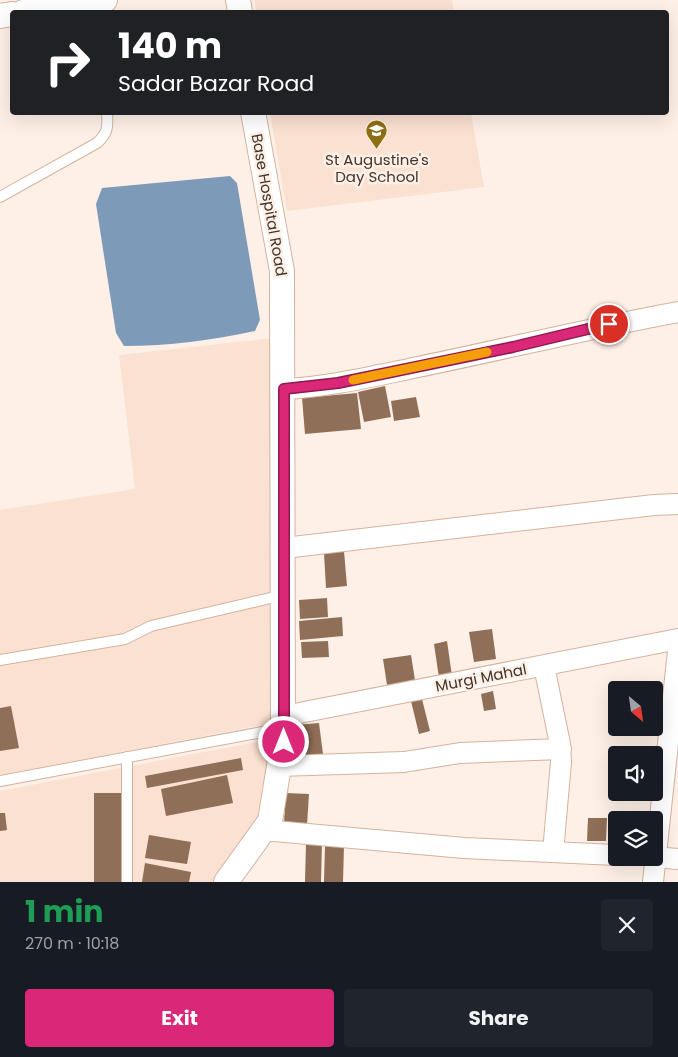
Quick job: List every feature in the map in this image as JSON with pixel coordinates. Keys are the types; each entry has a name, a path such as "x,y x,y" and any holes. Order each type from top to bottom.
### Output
{"street":[{"path":"42,10 101,4"},
{"name":"Base Hospital Road","path":"226,882 270,821 284,722 282,271 254,115"},
{"path":"284,389 338,383 513,347 609,324 678,312"},
{"path":"284,548 654,504 678,504"},
{"name":"Murgi Mahal","path":"284,722 678,639"},
{"path":"663,822 670,792 678,651"},
{"path":"544,666 560,749 553,852"},
{"path":"279,766 404,762 460,753 560,749"},
{"path":"263,830 464,848 608,855"},
{"path":"663,858 678,859"},
{"path":"653,882 654,866"}],"lane":[{"path":"0,197 97,143 109,129 107,115"},
{"path":"0,660 124,639 151,626 284,595"},
{"path":"0,782 127,757 284,722"},
{"path":"127,757 127,882"}],"shaded area":[{"path":"255,0 452,0 454,10 256,10"},
{"name":"St Augustine's Day School","path":"270,115 471,115 484,187 287,211"},
{"path":"274,338 277,722 0,775 0,510 135,489 119,355"},
{"path":"277,738 264,818 221,882 0,882 0,791"}],"water":[{"path":"230,176 237,183 260,320 255,331 190,342 124,346 116,333 96,204 102,188"}],"building":[{"path":"385,386 391,417 364,422 358,392"},
{"path":"357,393 361,429 305,434 302,398"},
{"path":"416,397 420,417 394,421 391,401"},
{"path":"344,551 347,586 326,588 324,553"},
{"path":"327,598 328,617 300,619 299,600"},
{"path":"342,617 343,636 300,640 299,621"},
{"path":"492,629 496,659 474,662 469,632"},
{"path":"328,641 329,657 302,658 301,642"},
{"path":"447,641 452,676 439,678 434,644"},
{"path":"411,655 415,680 387,685 383,659"},
{"path":"493,691 496,709 484,711 481,694"},
{"path":"422,699 430,731 419,734 411,701"},
{"path":"11,706 19,748 0,751 0,708"},
{"path":"319,723 323,754 299,757 295,725"},
{"path":"241,758 243,770 147,788 145,776"},
{"path":"227,775 233,803 166,816 161,789"},
{"path":"94,793 124,793 124,882 94,882"},
{"path":"286,793 309,794 307,825 284,823"},
{"path":"0,813 5,813 7,830 0,831"},
{"path":"588,818 607,818 606,841 587,841"},
{"path":"149,835 191,842 187,864 145,858"},
{"path":"306,843 322,843 321,882 305,882"},
{"path":"325,846 344,846 343,882 324,882"},
{"path":"145,863 191,872 189,882 142,882"}],"slow traffic":[{"path":"353,380 487,352"}],"place":[{"name":"St Augustine's Day School","path":"377,150"}],"route":[{"path":"284,742 284,389 338,383 513,347 609,324"}]}
